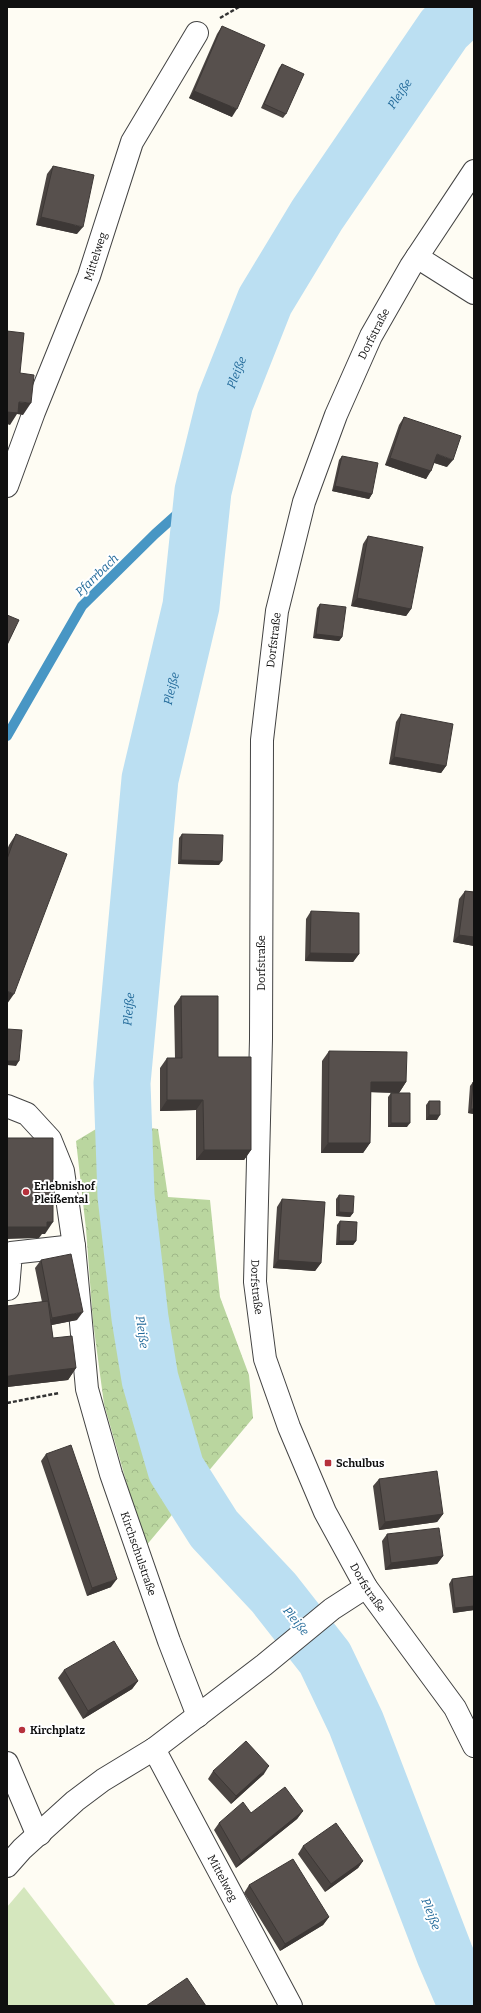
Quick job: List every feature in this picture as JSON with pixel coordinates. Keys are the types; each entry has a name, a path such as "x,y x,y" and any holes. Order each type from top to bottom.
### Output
{"street":[{"name":"Mittelweg","path":"7,486 34,412 89,276 132,142 197,33"},
{"name":"Dorfstraße","path":"474,171 417,256 371,336 336,414 304,502 277,611 262,740 261,1039 256,1282 264,1359 289,1427 325,1512 366,1587 454,1708 474,1746"},
{"path":"417,256 474,293"},
{"name":"Kirchschulstraße","path":"7,1106 27,1114 50,1139 63,1171 74,1246 87,1388 111,1474 169,1641 198,1716"},
{"path":"8,1289 12,1253 74,1246"},
{"path":"7,1866 22,1849 76,1801 103,1780 154,1749 264,1666 332,1609 366,1587"},
{"name":"Mittelweg","path":"154,1749 291,2006"},
{"path":"7,1764 35,1829 40,1834"}],"path":[{"path":"7,1402 87,1388"}],"green space":[{"path":"106,1123 158,1129 168,1197 210,1200 220,1297 249,1375 253,1418 145,1547 104,1404 93,1322 86,1229 76,1141"},
{"path":"24,1887 116,2006 7,2006 7,1907"}],"building":[{"path":"222,26 265,45 237,109 194,91"},
{"path":"282,64 304,74 286,114 264,104"},
{"path":"53,166 94,175 83,227 41,217"},
{"path":"7,331 24,333 20,373 34,375 31,403 19,402 18,413 7,412"},
{"path":"404,417 461,436 453,460 437,454 431,471 390,458"},
{"path":"342,456 378,463 372,494 335,486"},
{"path":"368,536 423,547 411,609 357,598"},
{"path":"320,604 346,607 342,637 316,634"},
{"path":"7,615 19,620 7,645"},
{"path":"401,714 453,724 446,766 394,757"},
{"path":"16,834 67,854 14,994 7,991 7,859"},
{"path":"182,834 223,835 222,861 181,860"},
{"path":"465,891 474,892 474,937 459,935"},
{"path":"311,911 359,913 359,954 310,953"},
{"path":"181,996 218,996 218,1057 251,1057 251,1150 204,1150 203,1100 167,1100 167,1058 182,1058"},
{"path":"7,1029 22,1030 19,1061 7,1061"},
{"path":"329,1051 407,1052 406,1082 371,1082 370,1143 328,1143"},
{"path":"473,1082 474,1109 471,1109"},
{"path":"391,1093 410,1093 410,1123 391,1123"},
{"path":"429,1101 440,1101 440,1115 429,1115"},
{"name":"Erlebnishof Pleißental","path":"7,1138 53,1138 53,1222 47,1222 47,1227 7,1227"},
{"path":"339,1195 354,1196 353,1213 339,1212"},
{"path":"282,1199 325,1202 321,1263 278,1260"},
{"path":"340,1221 357,1222 356,1241 339,1241"},
{"path":"71,1254 83,1312 52,1318 41,1260"},
{"path":"48,1301 53,1338 72,1336 76,1368 7,1376 7,1306"},
{"path":"71,1445 117,1579 92,1588 46,1454"},
{"path":"437,1471 443,1514 385,1522 379,1479"},
{"path":"439,1528 443,1556 391,1563 387,1534"},
{"path":"474,1576 474,1606 455,1608 452,1579"},
{"path":"114,1641 138,1681 88,1711 64,1670"},
{"path":"246,1741 269,1766 236,1796 213,1771"},
{"path":"285,1787 303,1811 241,1861 219,1823 243,1802 251,1813"},
{"path":"336,1823 363,1861 331,1884 303,1846"},
{"path":"293,1859 329,1917 285,1944 249,1885"},
{"path":"187,1978 206,2006 146,2006"}],"waterway":[{"name":"Pleiße","path":"467,7 444,29 317,215 265,301 225,402 203,491 191,606 150,779 122,1083 126,1196 140,1318 150,1379 176,1469 214,1529 274,1593 325,1658 356,1723 445,1955 467,2006"},
{"name":"Pfarrbach","path":"7,736 82,606 155,534 203,491"}],"place":[{"name":"Erlebnishof Pleißental","path":"26,1192"},
{"name":"Schulbus","path":"328,1463"},
{"name":"Kirchplatz","path":"22,1730"}]}
